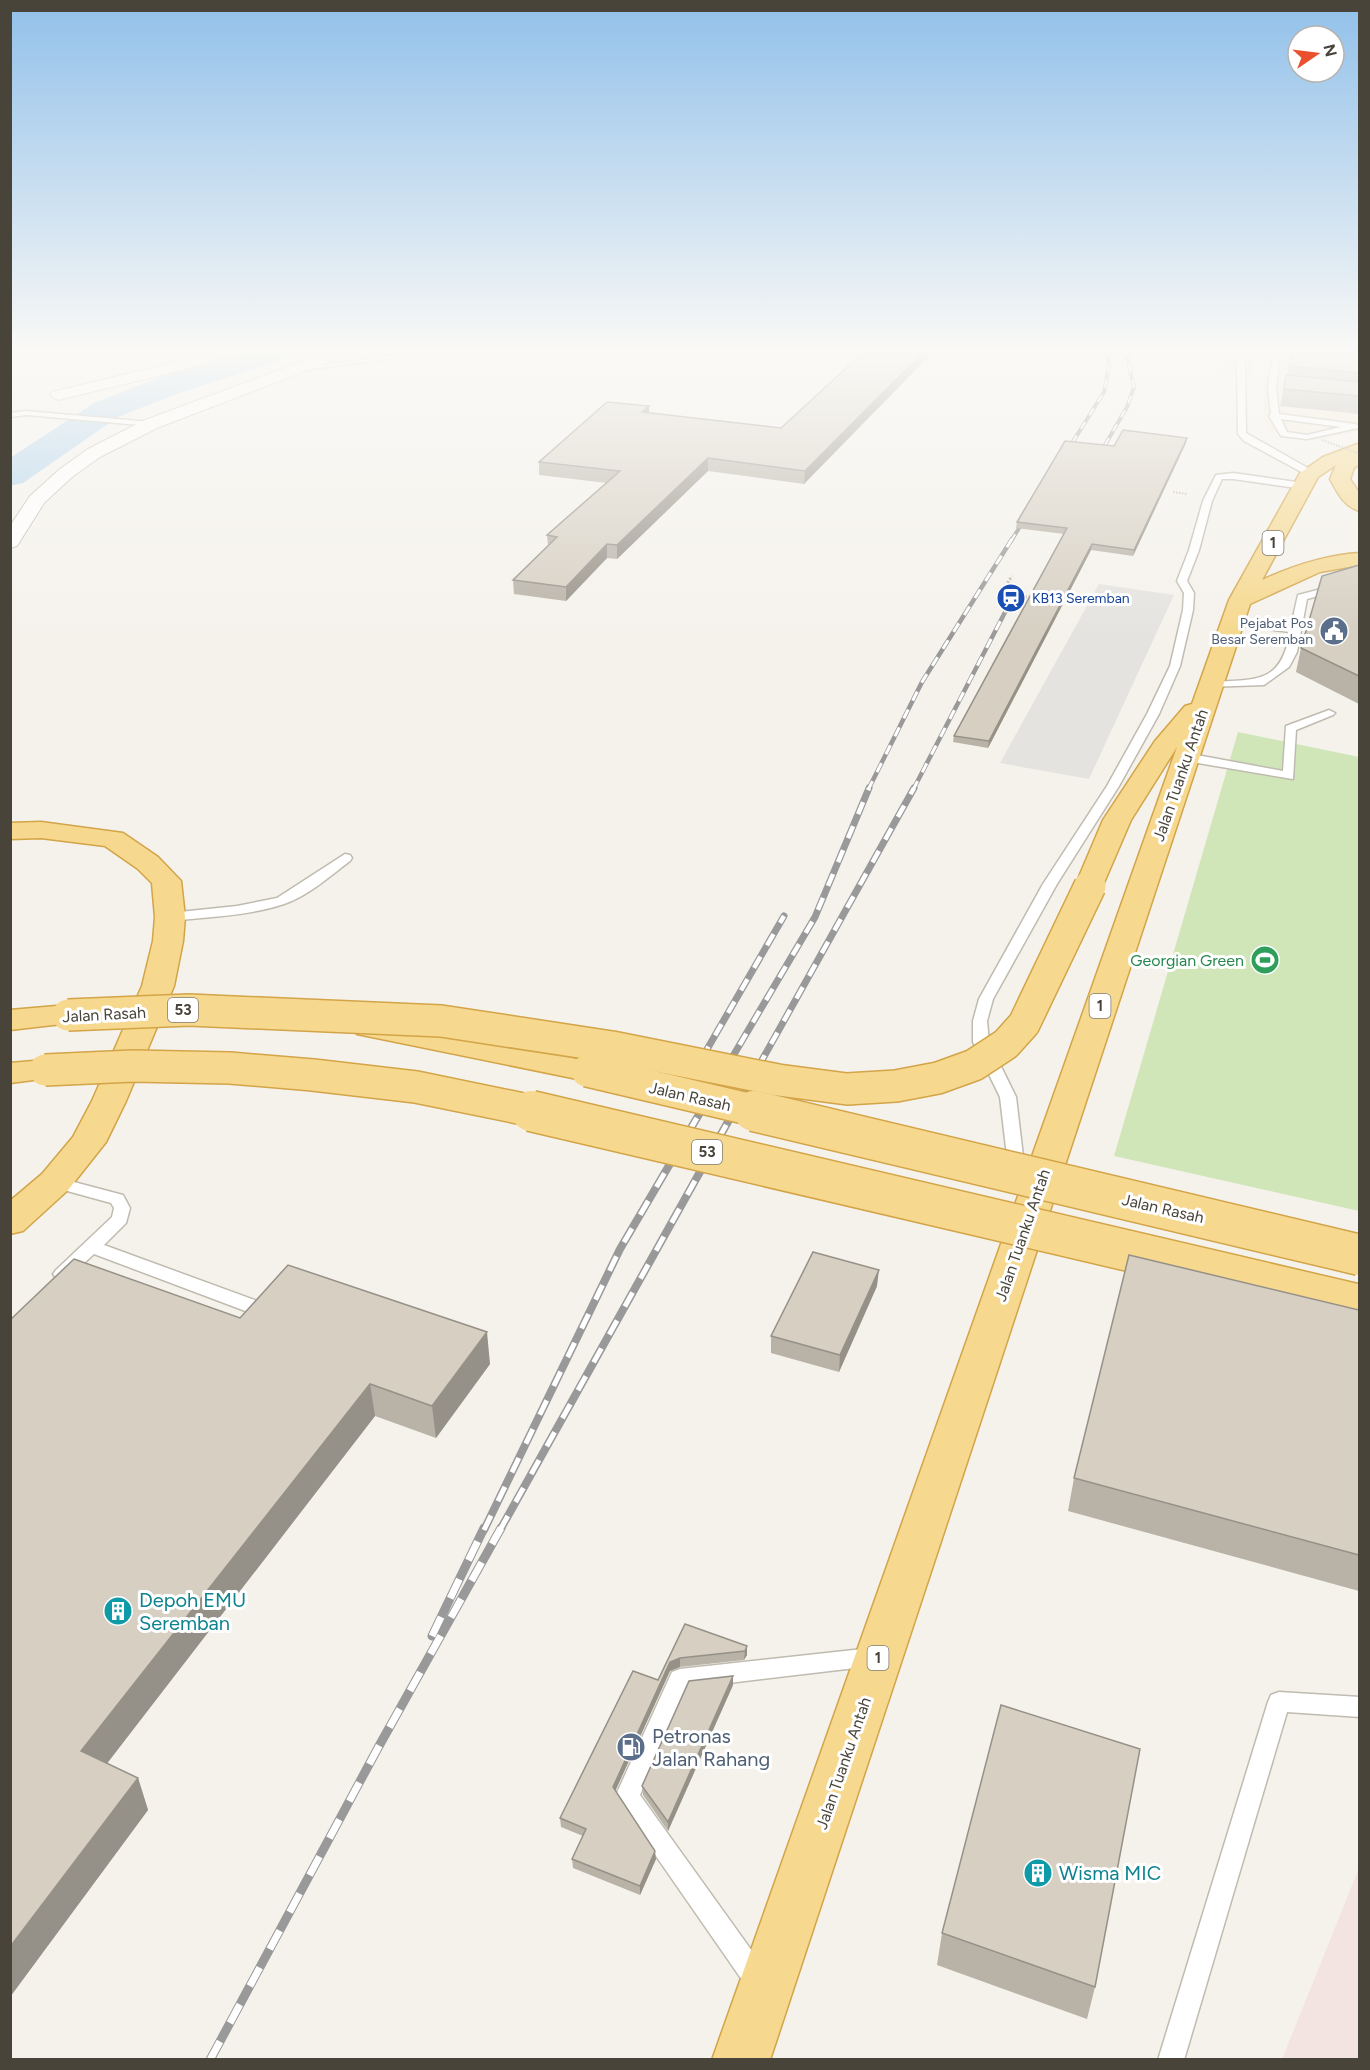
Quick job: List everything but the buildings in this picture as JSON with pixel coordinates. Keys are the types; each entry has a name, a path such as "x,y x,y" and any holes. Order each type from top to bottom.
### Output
{"highway":[{"path":"1306,480 1330,461 1359,448"},
{"path":"1359,454 1346,465 1340,479 1347,493 1359,505"},
{"name":"Jalan Tuanku Antah","path":"741,2060 1237,611 1306,480"},
{"name":"1","path":"1237,611 1292,574 1323,563 1359,559"},
{"path":"299,1014 441,1021 612,1047 778,1080 847,1089 896,1086 939,1078 974,1065 1006,1044 1024,1024 1090,886 1117,820 1164,746 1209,690"},
{"path":"10,831 41,830 113,839 148,863 166,881 170,917 168,941 158,986 109,1101 88,1142 55,1182 10,1222"},
{"path":"10,846 80,849 148,863"},
{"name":"Jalan Rasah","path":"10,1020 189,1010 299,1014 587,1071 1359,1255"},
{"name":"53","path":"10,1073 132,1066 230,1068 313,1074 416,1087 556,1116 1359,1305"},
{"path":"10,1202 55,1182"}],"street":[{"path":"10,542 37,500 66,473 111,445"}],"lane":[{"path":"1255,445 1306,480"},
{"path":"1015,1256 1019,1196 1008,1097 981,1042 980,1021 986,999 1050,884 1113,786 1154,714 1174,666 1188,610 1188,593 1182,581 1197,540 1199,523 1208,496 1219,477 1306,480"},
{"path":"1209,690 1264,682 1285,665 1292,652 1302,597 1359,582"},
{"path":"1237,611 1297,630"},
{"path":"1186,757 1289,776 1290,728 1329,713"},
{"path":"170,917 237,910 281,901 306,887 345,858"},
{"path":"50,1285 120,1219 122,1208 117,1199 55,1182"},
{"path":"90,1246 254,1307"},
{"path":"765,1991 627,1797 680,1678 879,1657"},
{"path":"1171,2060 1280,1702 1359,1707"}],"path":[{"path":"1334,445 1359,454"},
{"path":"1012,576 1001,593 1040,599"}],"shaded area":[{"path":"1099,584 1174,595 1089,779 1000,763"},
{"path":"1359,1868 1359,2059 1282,2059"}],"green space":[{"name":"Georgian Green","path":"1238,732 1359,757 1359,1211 1114,1156"}],"waterway":[{"path":"10,475 55,445"}],"railway":[{"path":"1064,456 1071,445"},
{"path":"1011,541 1028,514"},
{"path":"869,788 922,682 1012,539"},
{"path":"913,790 1016,591"},
{"path":"700,1112 815,917 869,788"},
{"path":"733,1112 914,788"},
{"path":"676,1103 784,916"},
{"path":"484,1530 620,1249 701,1111"},
{"path":"500,1530 734,1111"},
{"path":"432,1636 484,1528"},
{"path":"210,2060 379,1746 501,1528"}],"place":[{"name":"KB13 Seremban","path":"1011,598"},
{"name":"Pejabat Pos Besar Seremban","path":"1334,631"},
{"name":"Georgian Green","path":"1265,960"},
{"name":"Depoh EMU Seremban","path":"118,1611"},
{"name":"Petronas Jalan Rahang","path":"631,1747"},
{"name":"Wisma MIC","path":"1038,1873"}]}
